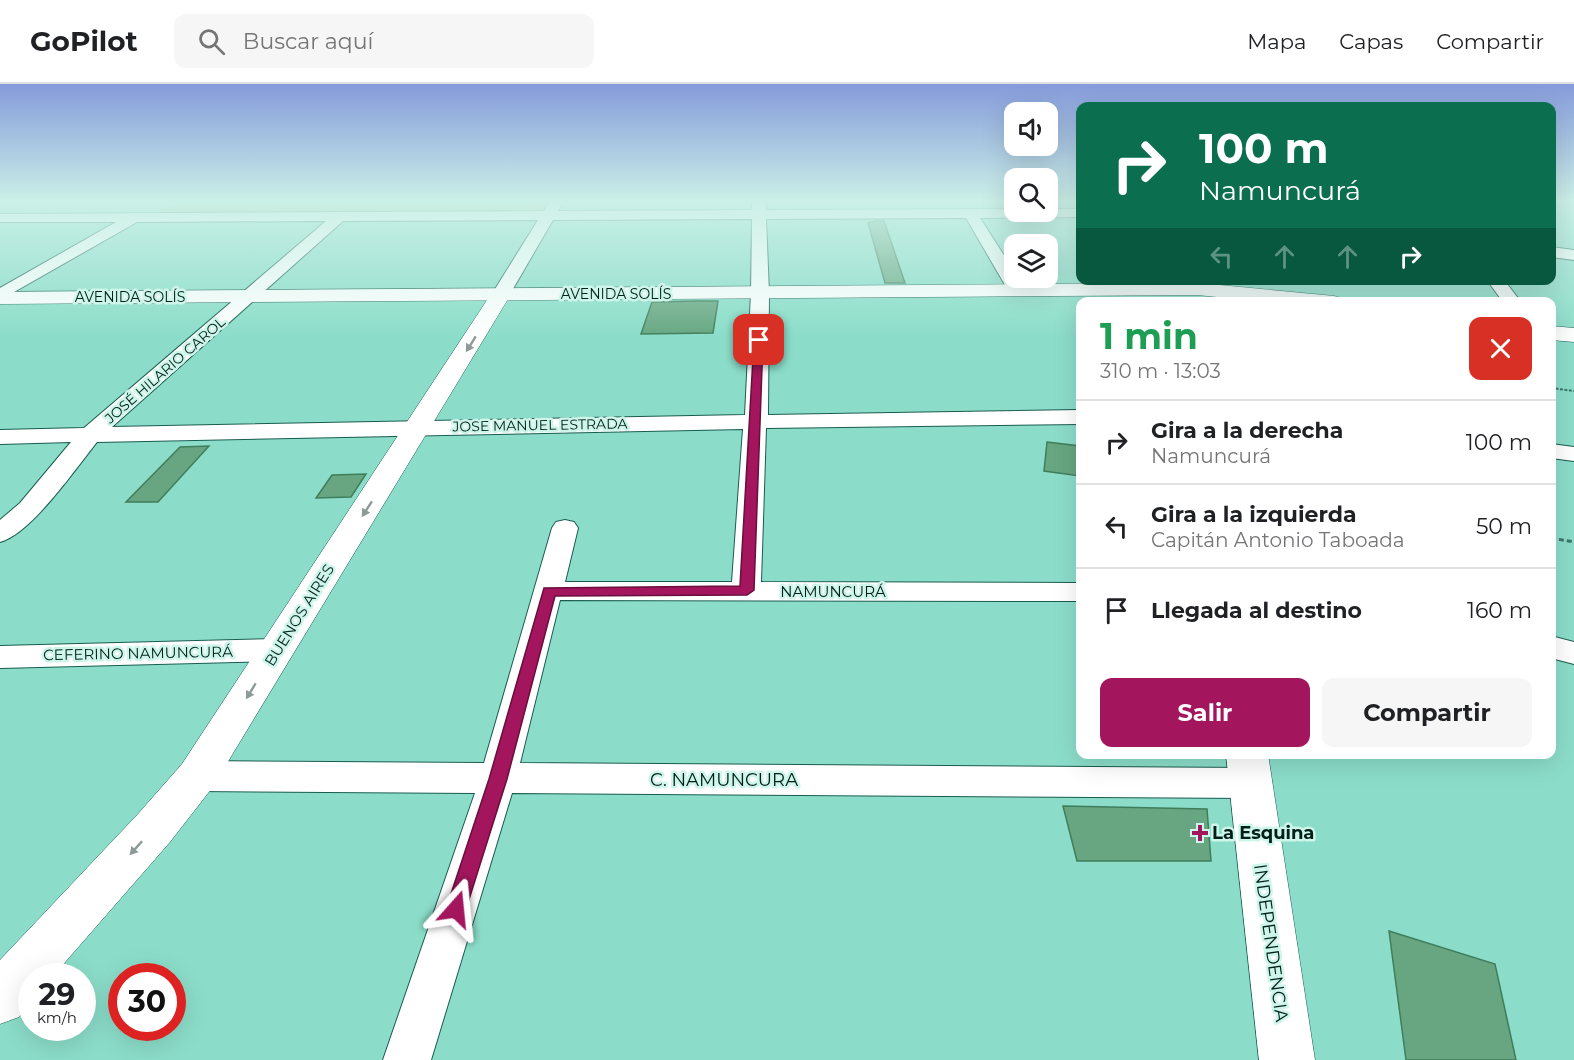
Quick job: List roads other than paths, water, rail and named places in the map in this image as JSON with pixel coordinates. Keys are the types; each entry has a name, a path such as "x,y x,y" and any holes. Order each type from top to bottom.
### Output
{"main road":[{"name":"AVENIDA SOLÍS","path":"0,296 1198,289 1232,291"},
{"path":"1232,291 1264,297"},
{"path":"1232,291 1288,297"},
{"name":"BUENOS AIRES","path":"0,998 154,828 197,776 501,294"},
{"path":"1556,327 1574,329"},
{"path":"1556,333 1574,335"},
{"name":"INDEPENDENCIA","path":"1249,769 1287,1060"}],"street":[{"path":"0,296 85,247"},
{"name":"JOSÉ HILARIO CAROL","path":"0,534 29,509 89,436 305,247"},
{"name":"BUENOS AIRES","path":"501,294 530,247"},
{"path":"747,590 752,447 756,422 759,247"},
{"path":"991,247 1017,290"},
{"path":"1556,253 1574,255"},
{"path":"1499,285 1508,297"},
{"name":"JOSE MANUEL ESTRADA","path":"0,437 419,427 1076,417"},
{"path":"1556,452 1574,454"},
{"path":"407,1060 498,779 565,528"},
{"name":"NAMUNCURÁ","path":"549,591 1076,592"},
{"path":"1556,649 1574,653"},
{"name":"CEFERINO NAMUNCURÁ","path":"0,657 277,650"},
{"name":"C. NAMUNCURA","path":"197,776 498,779 1249,769"}],"place":[{"name":"La Esquina","path":"1200,833"}]}
